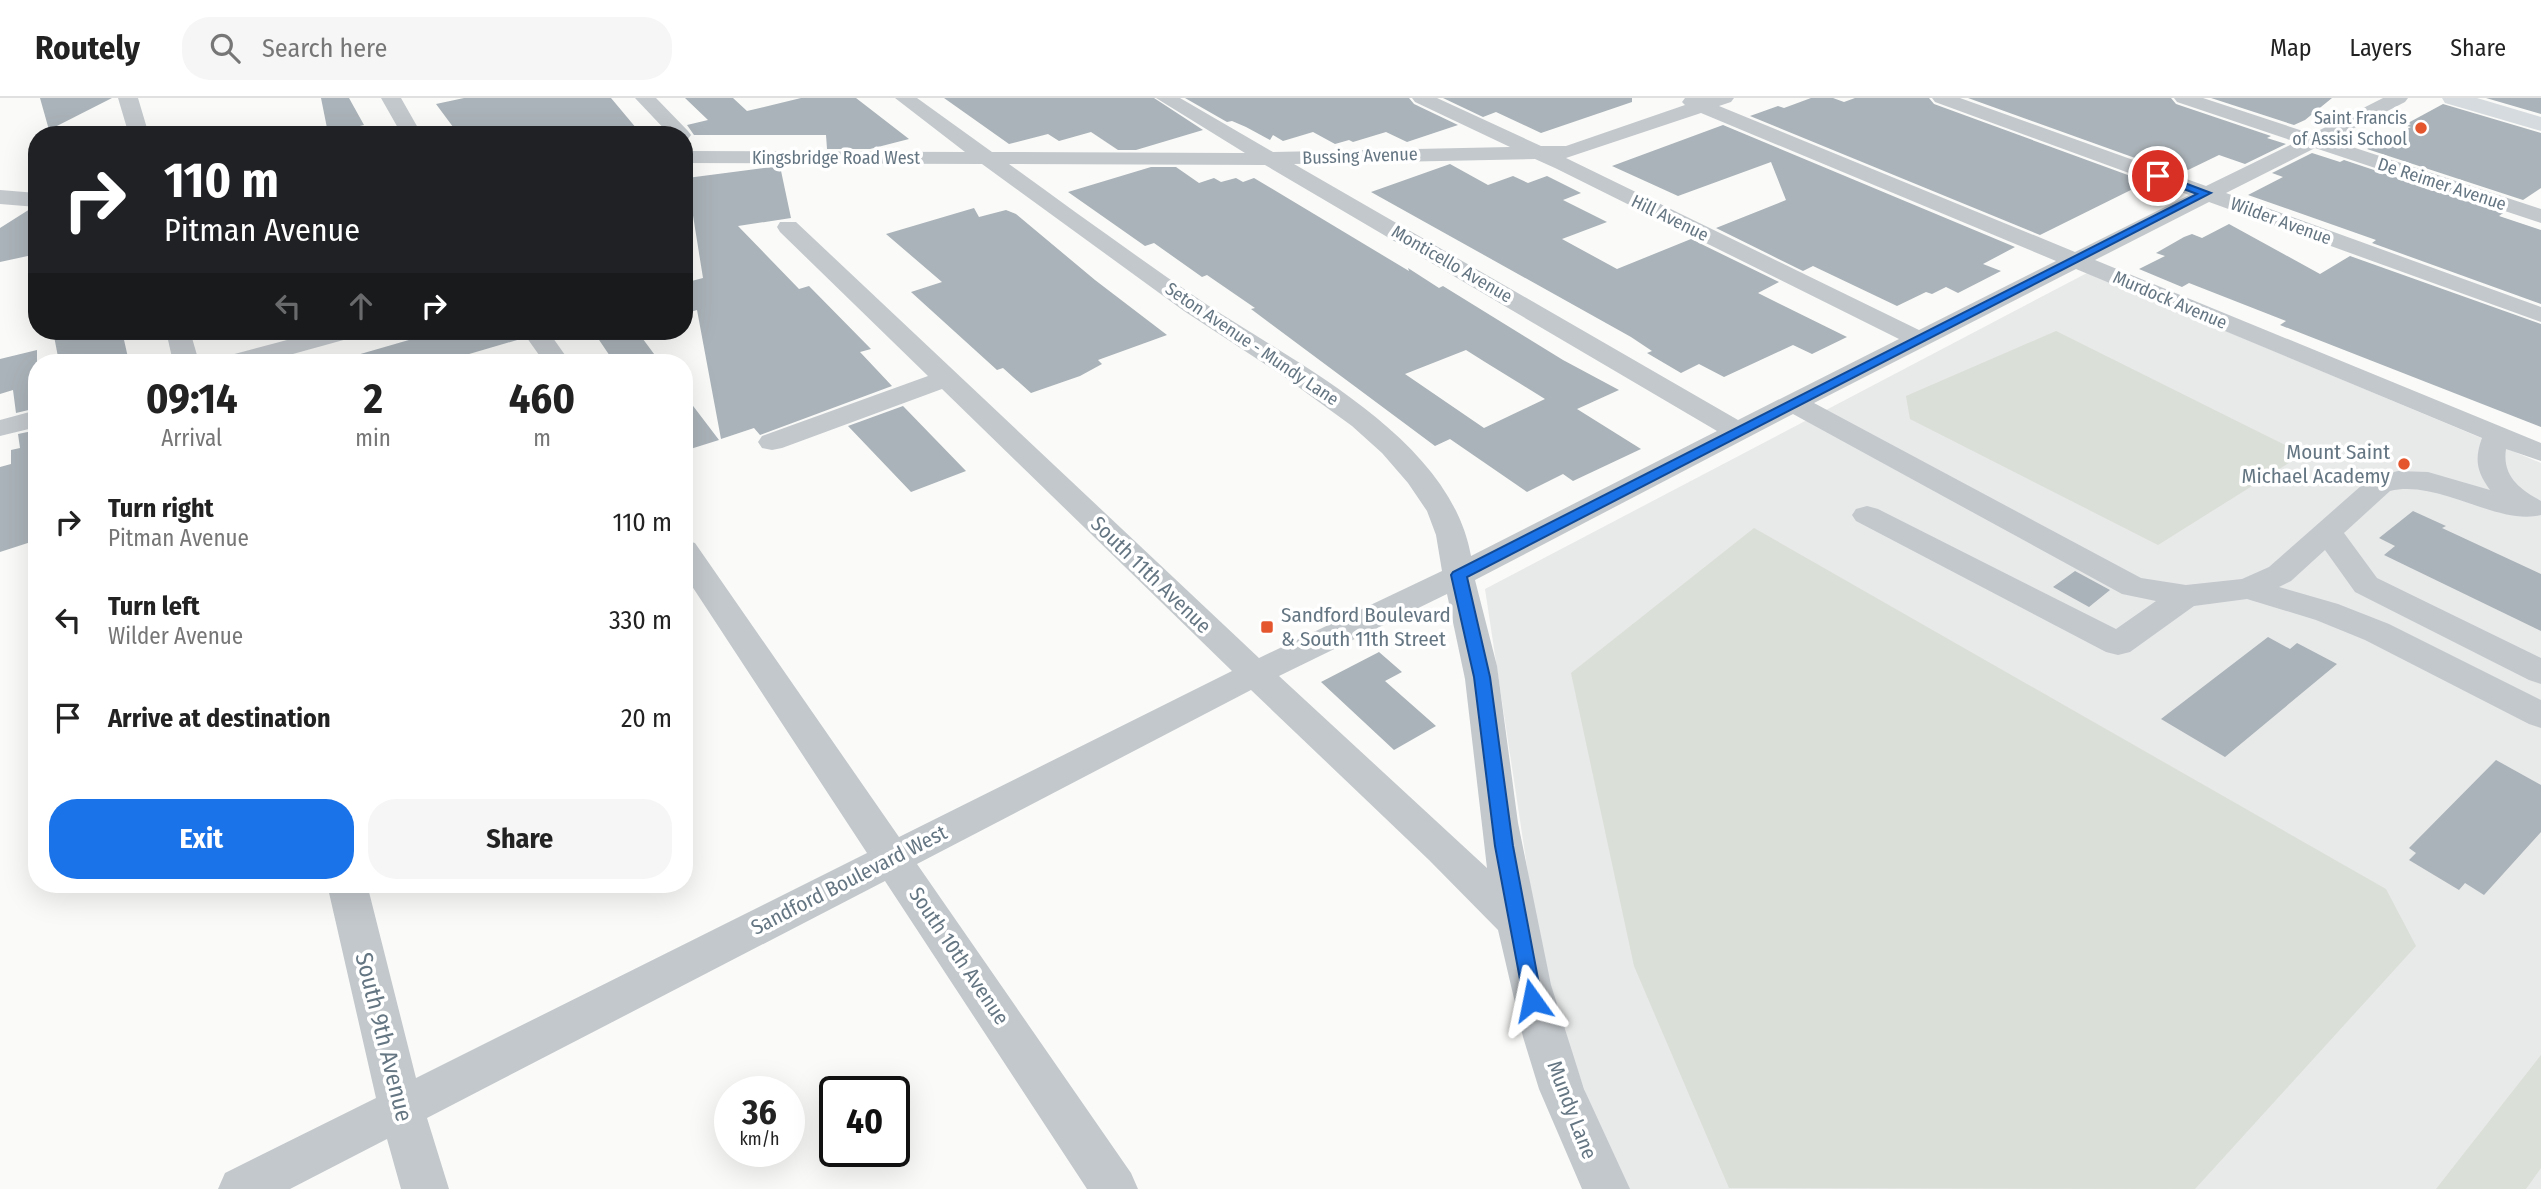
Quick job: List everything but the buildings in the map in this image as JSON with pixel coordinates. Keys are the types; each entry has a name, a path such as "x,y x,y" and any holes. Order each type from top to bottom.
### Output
{"main road":[{"path":"2453,98 2541,124"}],"street":[{"path":"128,98 136,126"},
{"path":"392,98 407,126"},
{"path":"645,98 673,126"},
{"name":"Seton Avenue - Mundy Lane","path":"905,98 1196,308 1314,385 1379,434 1410,464 1442,512 1452,534 1459,575"},
{"name":"Monticello Avenue","path":"1166,98 1737,431"},
{"name":"Hill Avenue","path":"1422,98 1538,152 1918,339"},
{"name":"Bussing Avenue","path":"988,159 1270,159 1568,152 1692,102 1724,98"},
{"name":"Wilder Avenue","path":"1942,98 2541,315"},
{"name":"De Reimer Avenue","path":"2184,98 2541,216"},
{"name":"Sandford Boulevard West","path":"242,1189 1255,674 1459,575 1793,402 2398,98"},
{"name":"Murdock Avenue","path":"1692,102 2541,453"},
{"name":"Kingsbridge Road West","path":"693,157 988,159"},
{"path":"0,197 28,199"},
{"name":"South 11th Avenue","path":"788,227 944,379 1516,921"},
{"path":"265,354 316,340"},
{"path":"772,442 944,379"},
{"path":"1793,402 2133,587 2186,596 2248,589 2280,574 2380,484 2407,478 2428,481 2536,511"},
{"path":"0,428 28,420"},
{"path":"2497,435 2490,451 2491,470 2496,482 2536,511"},
{"path":"1867,516 2118,645 2186,596"},
{"path":"2327,532 2365,585 2541,672"},
{"name":"South 10th Avenue","path":"693,563 894,858 1114,1189"},
{"name":"Mundy Lane","path":"1459,575 1482,677 1492,771 1516,921 1532,1000 1581,1143 1606,1189"},
{"path":"2248,589 2327,612 2377,632 2541,715"},
{"name":"South 9th Avenue","path":"349,893 401,1108 425,1189"}],"shaded area":[{"path":"2087,273 2541,463 2541,1189 1627,1189 1611,1162 1544,979 1485,589"},
{"path":"2056,331 2303,454 2158,545 1910,419 1906,396"},
{"path":"1754,528 2386,889 2416,946 2195,1189 1729,1188 1634,966 1571,673"},
{"path":"2541,1055 2541,1168 2526,1189 2436,1189"}],"place":[{"name":"Saint Francis of Assisi School","path":"2421,128"},
{"name":"Mount Saint Michael Academy","path":"2404,464"},
{"name":"Sandford Boulevard & South 11th Street","path":"1267,627"}],"route":[{"path":"1532,1000 1516,921 1492,771 1482,677 1459,575 2206,193 2158,176"}]}
